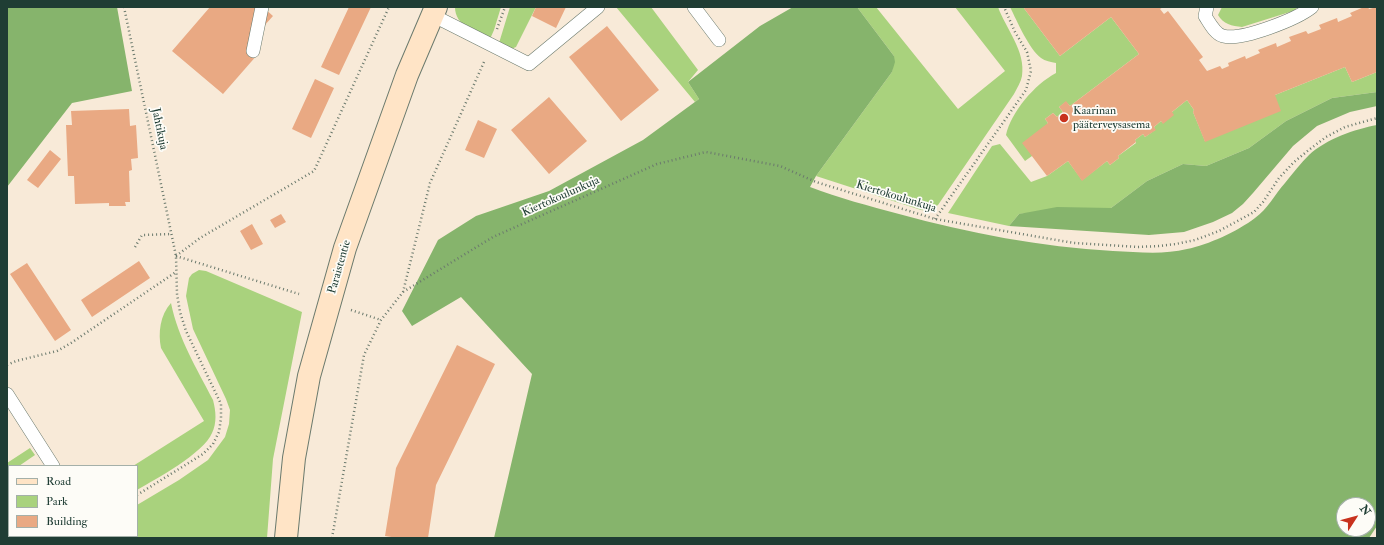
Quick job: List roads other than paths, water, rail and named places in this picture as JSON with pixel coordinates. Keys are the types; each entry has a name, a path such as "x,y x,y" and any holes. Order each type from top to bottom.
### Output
{"main road":[{"name":"Paraistentie","path":"286,538 294,458 309,376 345,248 407,74 434,11"}],"lane":[{"path":"253,50 262,7"},
{"path":"434,11 492,45 529,64 598,7"},
{"path":"694,7 719,40"},
{"path":"1207,7 1205,16 1213,27 1222,36 1232,37 1242,36 1291,19 1312,7"},
{"path":"7,394 52,465"}],"place":[{"name":"Kaarinan pääterveysasema","path":"1064,118"}]}
